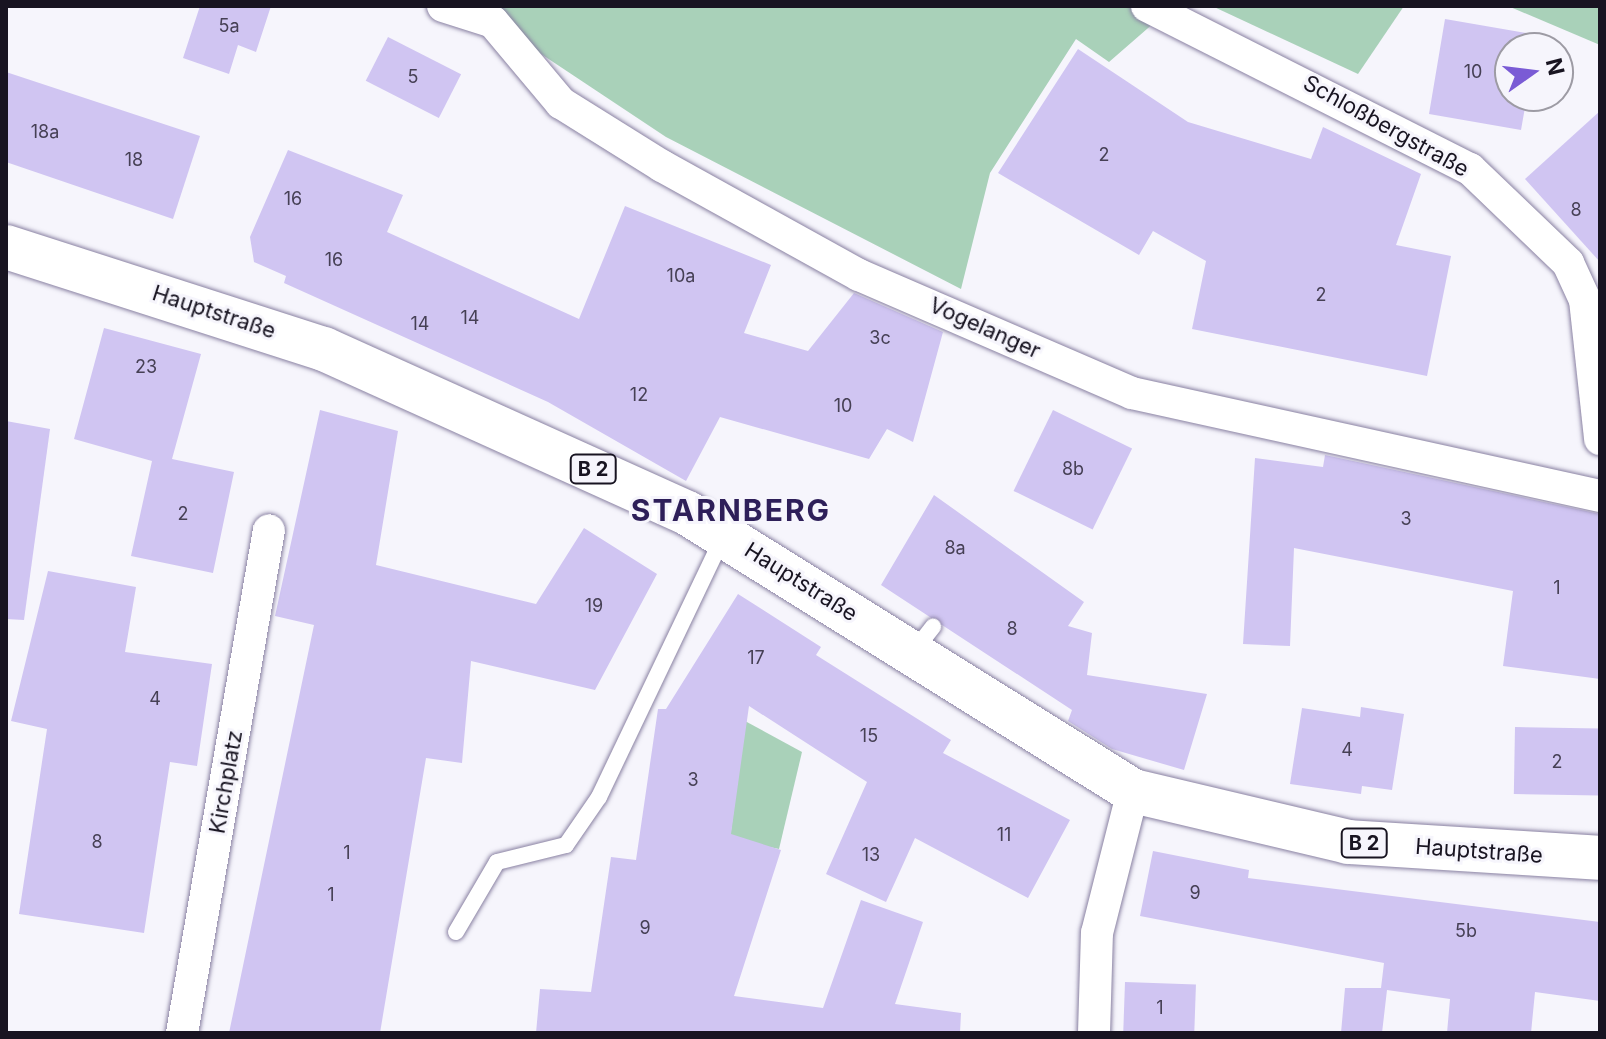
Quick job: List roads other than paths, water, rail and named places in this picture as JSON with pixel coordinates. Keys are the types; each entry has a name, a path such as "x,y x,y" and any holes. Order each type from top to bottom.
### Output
{"main road":[{"name":"Hauptstraße","path":"6,247 324,349 724,533 924,639 1133,791 1348,842 1600,858"}],"street":[{"name":"Vogelanger","path":"443,6 493,22 561,103 662,166 859,275 1132,393 1600,496"},
{"name":"Schloßbergstraße","path":"1147,6 1470,169 1568,263 1585,300 1600,439"},
{"name":"Kirchplatz","path":"182,1033 269,530"},
{"path":"1094,1033 1097,933 1133,791"}],"lane":[{"path":"456,932 497,862 566,845 599,797 724,533"}],"district":[{"name":"STARNBERG","path":"731,510"}]}
